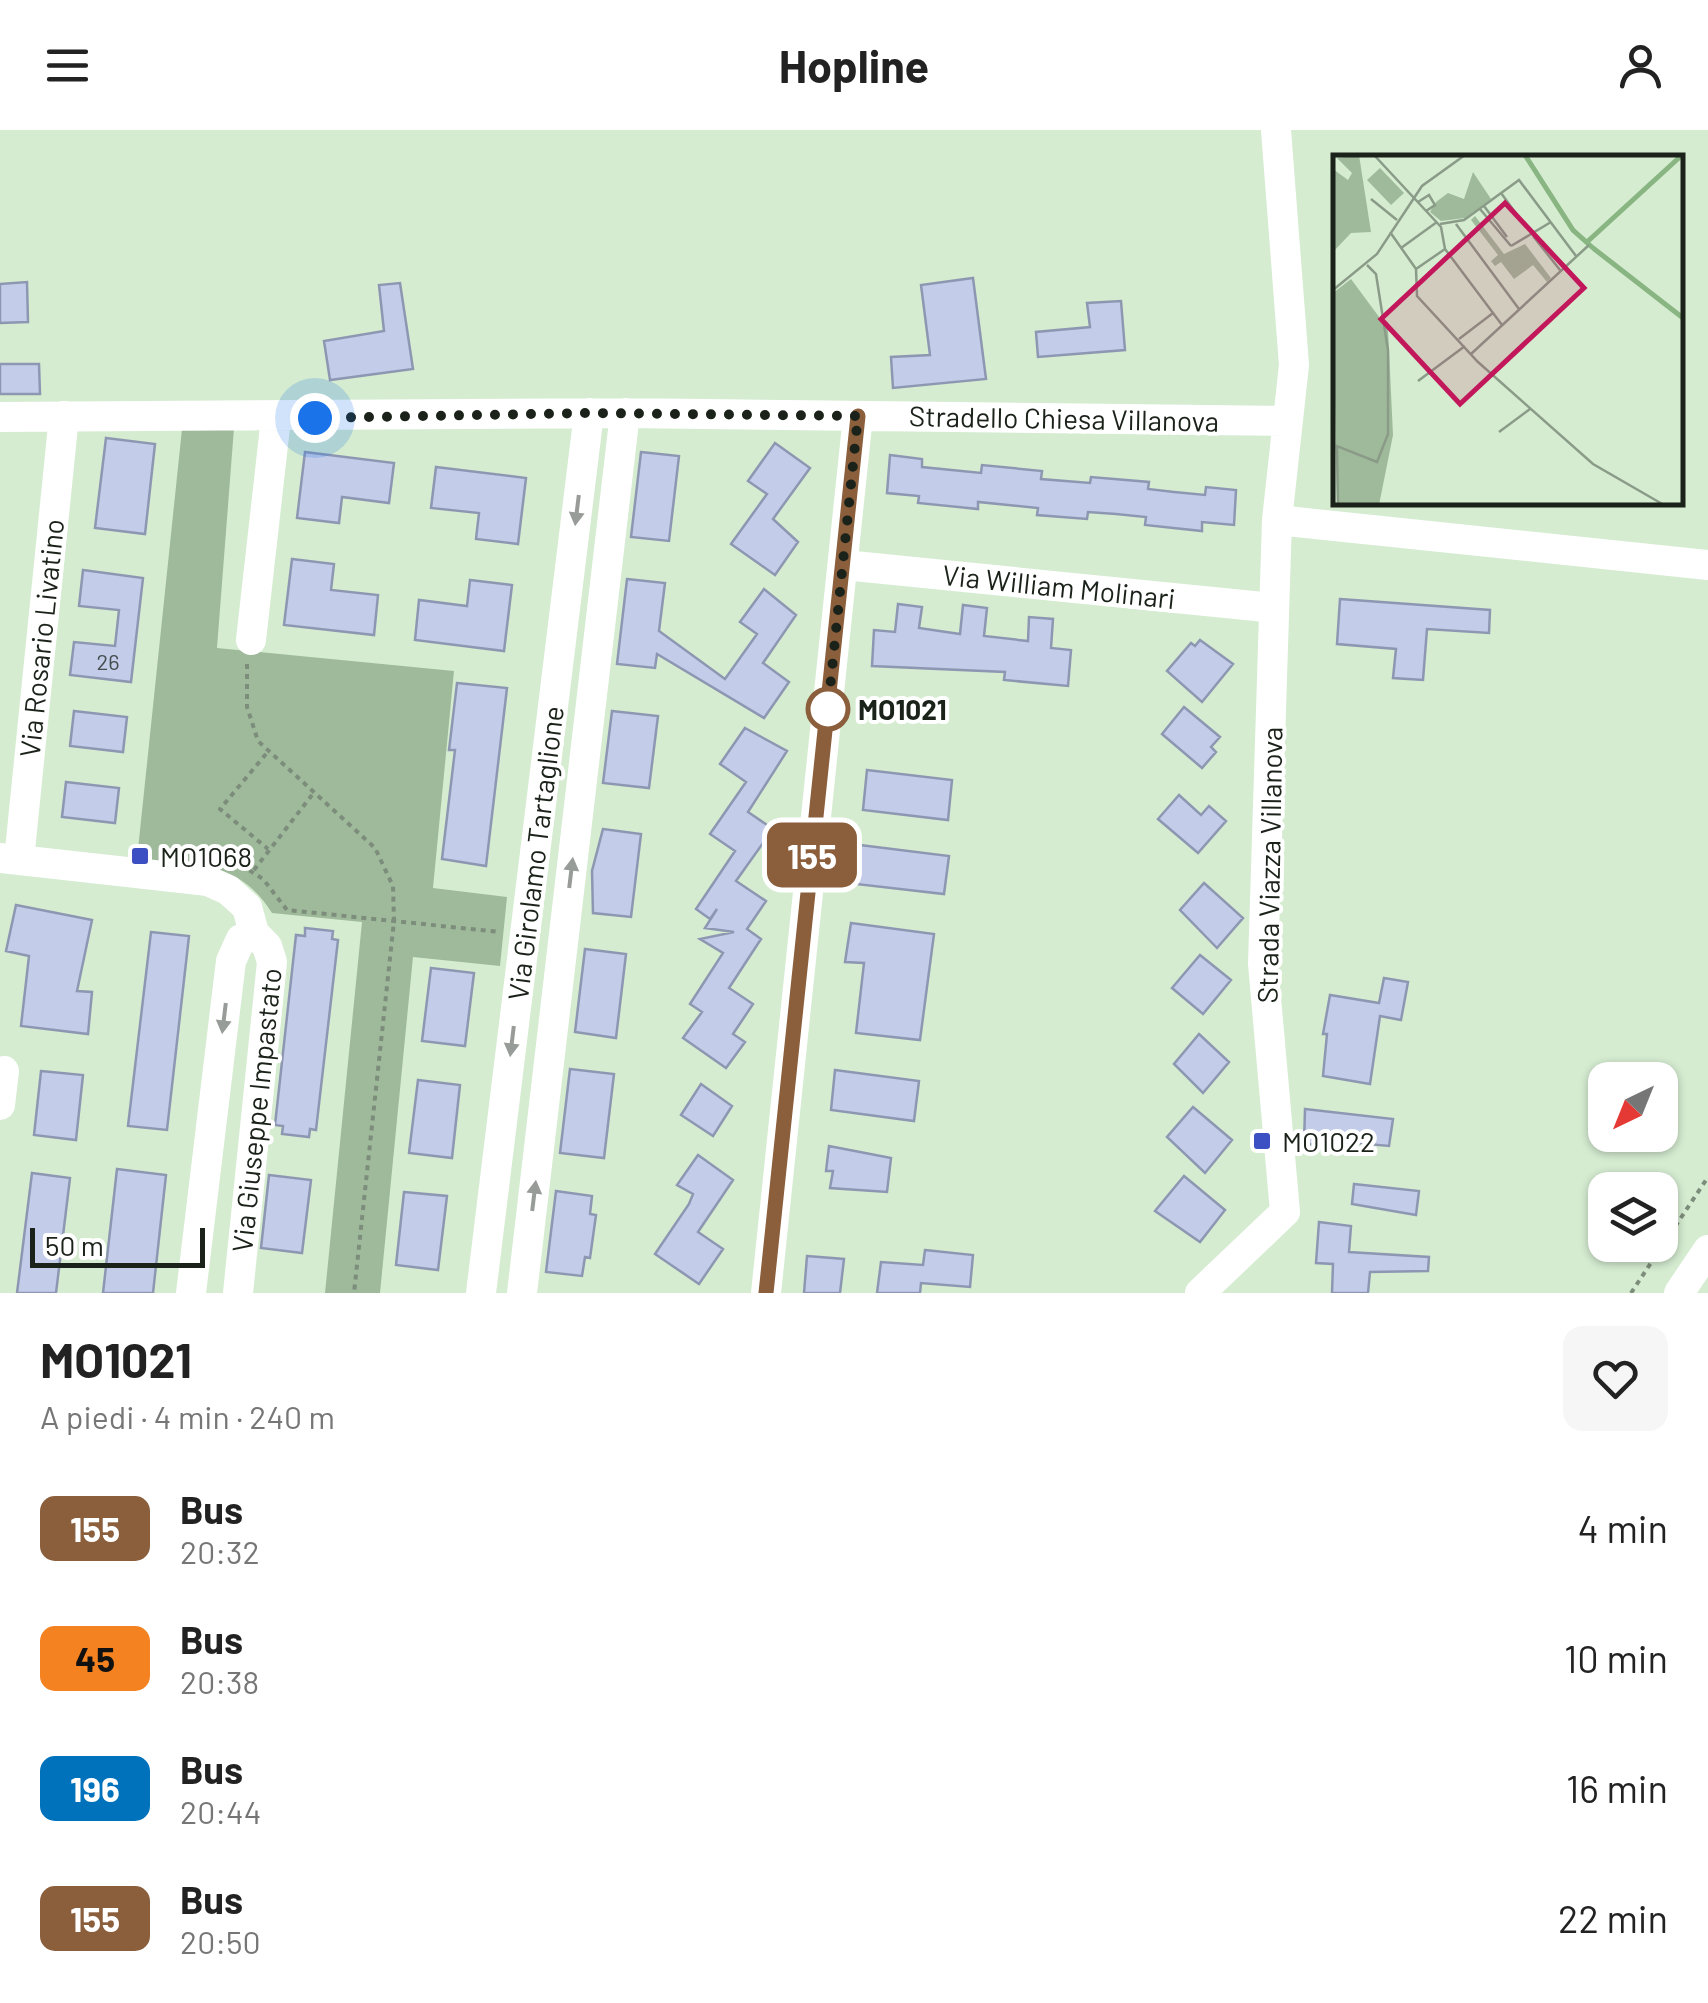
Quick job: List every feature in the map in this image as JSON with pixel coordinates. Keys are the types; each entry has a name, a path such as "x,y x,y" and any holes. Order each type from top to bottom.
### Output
{"street":[{"name":"Strada Viazza Villanova","path":"1200,1293 1285,1212 1263,964 1278,520 1293,309 1276,130"},
{"name":"Via Girolamo Tartaglione","path":"481,1293 589,413"},
{"name":"Stradello Chiesa Villanova","path":"0,417 625,413 1288,420"},
{"name":"Via Girolamo Tartaglione","path":"522,1293 625,413"},
{"name":"Via Rosario Livatino","path":"9,859 64,416"},
{"path":"766,1293 858,416"},
{"path":"251,640 276,418"},
{"path":"1278,520 1708,565"},
{"name":"Via William Molinari","path":"844,564 1274,608"},
{"name":"Via Giuseppe Impastato","path":"9,859 208,881 228,890 247,907 254,932 267,946 272,962 238,1293"},
{"name":"Via Giuseppe Impastato","path":"191,1293 231,961 241,939 254,932"},
{"path":"0,1105 4,1070"},
{"path":"1679,1293 1708,1250"}],"path":[{"path":"251,640 247,707 252,730 267,752 366,838 381,857 393,886 394,921 354,1293"},
{"path":"267,752 220,809 268,849"},
{"path":"254,870 313,793"},
{"path":"234,863 254,870 286,910 525,935"},
{"path":"1631,1293 1708,1177"}],"green space":[{"path":"234,428 217,648 454,671 433,888 507,897 500,966 413,957 380,1293 325,1293 362,922 272,913 259,895 229,874 196,865 137,859 182,429"}],"building":[{"path":"973,278 986,379 893,388 891,357 930,355 921,285"},
{"path":"27,282 28,322 0,323 0,284"},
{"path":"400,283 413,369 330,380 324,341 384,331 379,285"},
{"path":"1121,301 1125,350 1038,357 1036,332 1090,327 1087,303"},
{"path":"0,364 39,364 40,394 0,394"},
{"path":"106,438 155,444 145,534 95,528"},
{"path":"775,443 810,468 773,519 798,542 775,575 731,544 767,494 748,481"},
{"path":"305,452 394,463 389,503 342,497 339,523 297,518"},
{"path":"641,452 679,456 669,541 631,537"},
{"path":"890,455 922,459 922,467 981,473 982,465 1042,471 1041,479 1090,483 1091,477 1149,482 1148,489 1205,495 1206,487 1236,490 1234,525 1202,522 1202,531 1145,525 1146,517 1116,514 1088,512 1087,519 1037,515 1038,508 978,502 978,509 918,503 919,496 887,493"},
{"path":"436,467 526,478 518,544 476,539 479,513 431,508"},
{"path":"292,559 334,564 331,590 378,595 374,635 284,625"},
{"path":"83,570 143,578 131,682 70,675 74,642 115,646 119,610 79,606"},
{"path":"627,579 665,583 659,631 725,679 757,634 740,622 764,589 796,615 763,663 789,682 764,718 657,654 655,668 617,664"},
{"path":"470,580 512,585 504,651 415,640 419,600 467,606"},
{"path":"1340,599 1490,610 1489,633 1427,629 1423,680 1393,678 1396,649 1337,644"},
{"path":"898,604 922,607 919,628 960,634 963,605 987,608 984,636 1028,641 1029,617 1053,619 1051,648 1071,650 1068,686 1004,680 1005,672 872,666 874,630 895,632"},
{"path":"1200,640 1233,664 1202,702 1167,671 1191,643 1195,646"},
{"path":"457,683 507,688 486,866 442,859 455,750 449,750"},
{"path":"1184,707 1220,737 1211,747 1216,752 1202,768 1162,734"},
{"path":"74,711 127,717 123,752 70,746"},
{"path":"612,711 658,716 649,788 603,783"},
{"path":"745,728 787,751 748,812 773,829 736,881 766,901 747,929 761,939 729,988 753,1004 733,1034 745,1042 726,1068 683,1038 702,1012 690,1004 723,953 700,939 734,932 705,928 717,909 710,919 696,909 735,851 710,834 746,782 720,764"},
{"path":"867,770 952,780 948,820 863,810"},
{"path":"66,782 119,788 115,823 62,817"},
{"path":"1179,795 1201,815 1209,806 1226,821 1198,853 1158,819"},
{"path":"603,829 641,834 631,917 593,913 592,871"},
{"path":"860,845 949,856 944,894 856,884"},
{"path":"1204,883 1243,918 1217,948 1180,910"},
{"path":"16,905 92,920 77,991 92,992 88,1034 21,1026 29,956 6,951"},
{"path":"851,923 934,934 920,1040 856,1033 864,963 845,962"},
{"path":"305,928 333,931 332,939 338,940 316,1130 310,1129 309,1137 282,1134 283,1126 275,1125 296,935 305,936"},
{"path":"151,932 189,936 167,1130 128,1126"},
{"path":"585,949 626,954 616,1038 575,1032"},
{"path":"1200,955 1231,980 1203,1014 1172,988"},
{"path":"431,968 474,973 465,1046 422,1041"},
{"path":"1384,978 1408,982 1401,1020 1380,1016 1370,1084 1323,1076 1327,1034 1323,1034 1330,995 1379,1003"},
{"path":"1199,1034 1229,1062 1203,1093 1174,1064"},
{"path":"570,1069 614,1074 604,1158 560,1153"},
{"path":"835,1070 919,1081 914,1121 831,1110"},
{"path":"41,1071 83,1075 76,1140 34,1135"},
{"path":"418,1080 460,1085 452,1158 409,1153"},
{"path":"701,1084 732,1106 713,1136 681,1115"},
{"path":"1193,1107 1232,1140 1205,1173 1167,1137"},
{"path":"1305,1109 1393,1119 1389,1146 1324,1140 1324,1145 1304,1144"},
{"path":"829,1146 891,1158 887,1192 830,1188 833,1171 826,1171"},
{"path":"698,1155 733,1180 698,1232 723,1249 699,1284 655,1254 689,1204 693,1194 677,1185"},
{"path":"117,1169 166,1175 153,1293 103,1293"},
{"path":"32,1173 70,1178 56,1293 17,1293"},
{"path":"269,1175 311,1180 302,1253 261,1248"},
{"path":"1184,1176 1225,1210 1200,1242 1155,1211"},
{"path":"1354,1184 1419,1191 1416,1215 1352,1204"},
{"path":"556,1191 592,1196 590,1214 596,1215 590,1258 585,1257 582,1276 546,1272"},
{"path":"404,1192 447,1196 438,1270 396,1265"},
{"path":"1319,1222 1351,1226 1349,1252 1429,1257 1428,1271 1370,1272 1368,1293 1332,1293 1333,1264 1316,1263"},
{"path":"925,1250 973,1255 970,1287 921,1283 920,1293 877,1293 881,1262 923,1265"},
{"path":"807,1256 844,1259 840,1293 804,1293"}],"bus line":[{"name":"155","path":"766,1293 858,416"}],"place":[{"name":"MO1021","path":"828,709"},
{"name":"MO1068","path":"140,856"},
{"name":"MO1022","path":"1262,1141"}],"route":[{"path":"315,418 589,413 858,416 827,718 828,709"}]}
